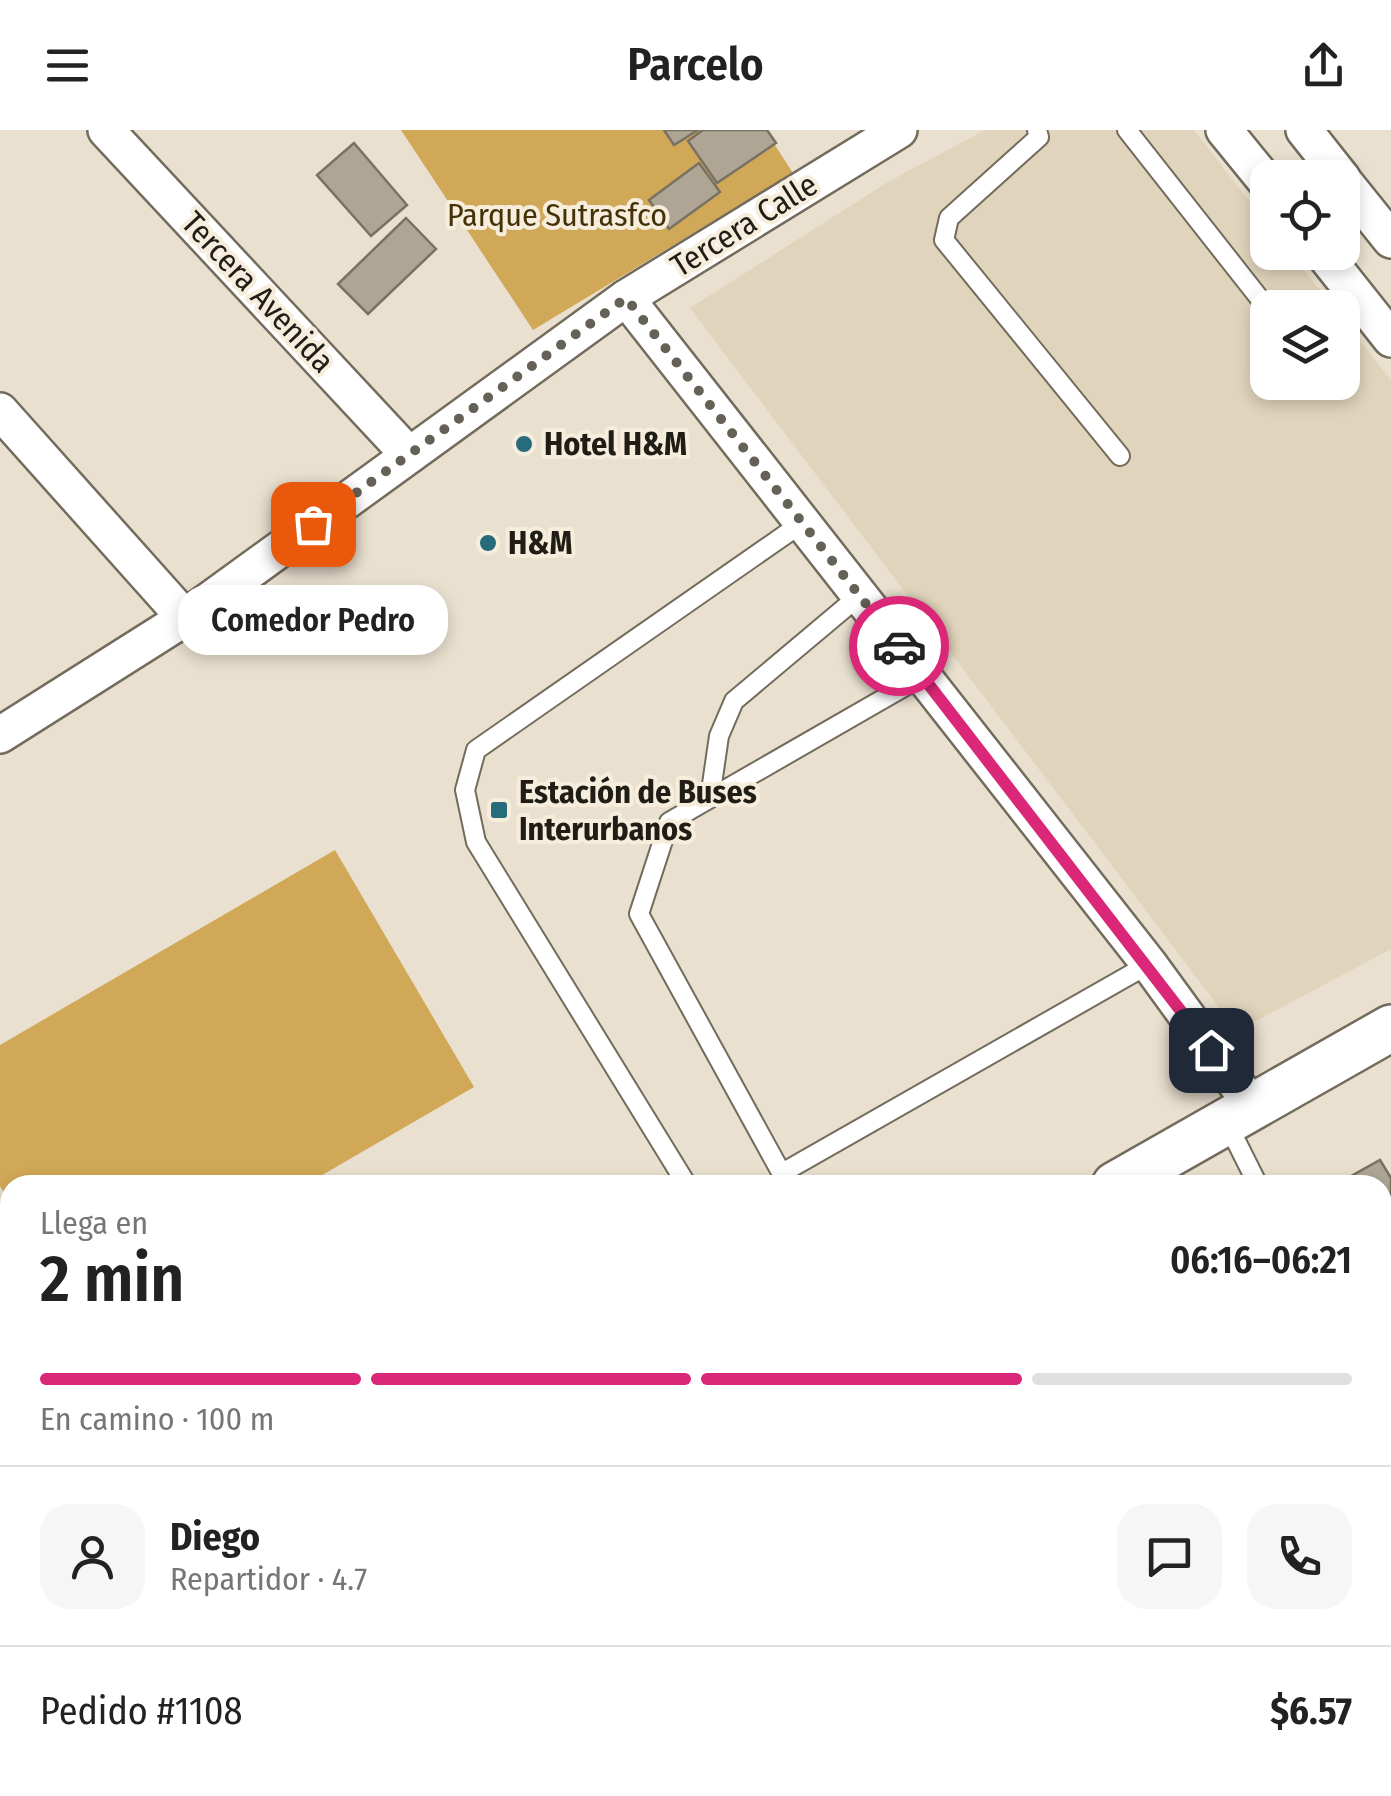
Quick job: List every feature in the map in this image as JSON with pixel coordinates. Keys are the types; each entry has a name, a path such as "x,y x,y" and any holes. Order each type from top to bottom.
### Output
{"street":[{"name":"Tercera Avenida","path":"106,130 409,455"},
{"name":"Tercera Calle","path":"0,735 186,618 626,298 900,130"},
{"path":"1224,130 1250,162"},
{"path":"1304,130 1328,160"},
{"path":"1360,201 1391,240"},
{"path":"1336,270 1391,339"},
{"path":"626,298 1148,964 1240,1115"},
{"path":"0,411 186,618"},
{"path":"1133,1175 1391,1028"}],"lane":[{"path":"1037,130 1038,137 949,218 944,240 1120,456"},
{"path":"1128,130 1253,290"},
{"path":"680,1175 476,842 465,790 476,750 802,524"},
{"path":"710,798 719,736 734,701 859,596"},
{"path":"783,1175 639,914 669,822 923,676"},
{"path":"792,1175 1148,964"},
{"path":"1240,1115 1255,1175"}],"shaded area":[{"path":"985,130 1194,130 1250,202 1250,270 1304,270 1320,290 1250,290 1250,400 1360,400 1360,341 1391,380 1391,949 1237,1031 690,308 888,182"}],"green space":[{"name":"Parque Sutrasfco","path":"401,130 765,130 793,173 533,330"},
{"path":"335,850 474,1087 322,1175 0,1175 0,1045"}],"building":[{"path":"664,130 698,130 674,145"},
{"path":"703,130 767,130 776,143 717,183 688,141"},
{"path":"354,143 407,205 371,236 317,175"},
{"path":"699,163 720,192 669,229 649,200"},
{"path":"406,218 436,249 368,314 338,284"},
{"path":"1380,1160 1389,1175 1353,1175"}],"way so far":[{"path":"313,524 626,298 899,646"}],"place":[{"name":"Hotel H&M","path":"524,444"},
{"name":"Comedor Pedro","path":"313,524"},
{"name":"H&M","path":"488,543"},
{"name":"Estación de Buses Interurbanos","path":"499,810"}],"route":[{"path":"899,646 1211,1050"}]}
